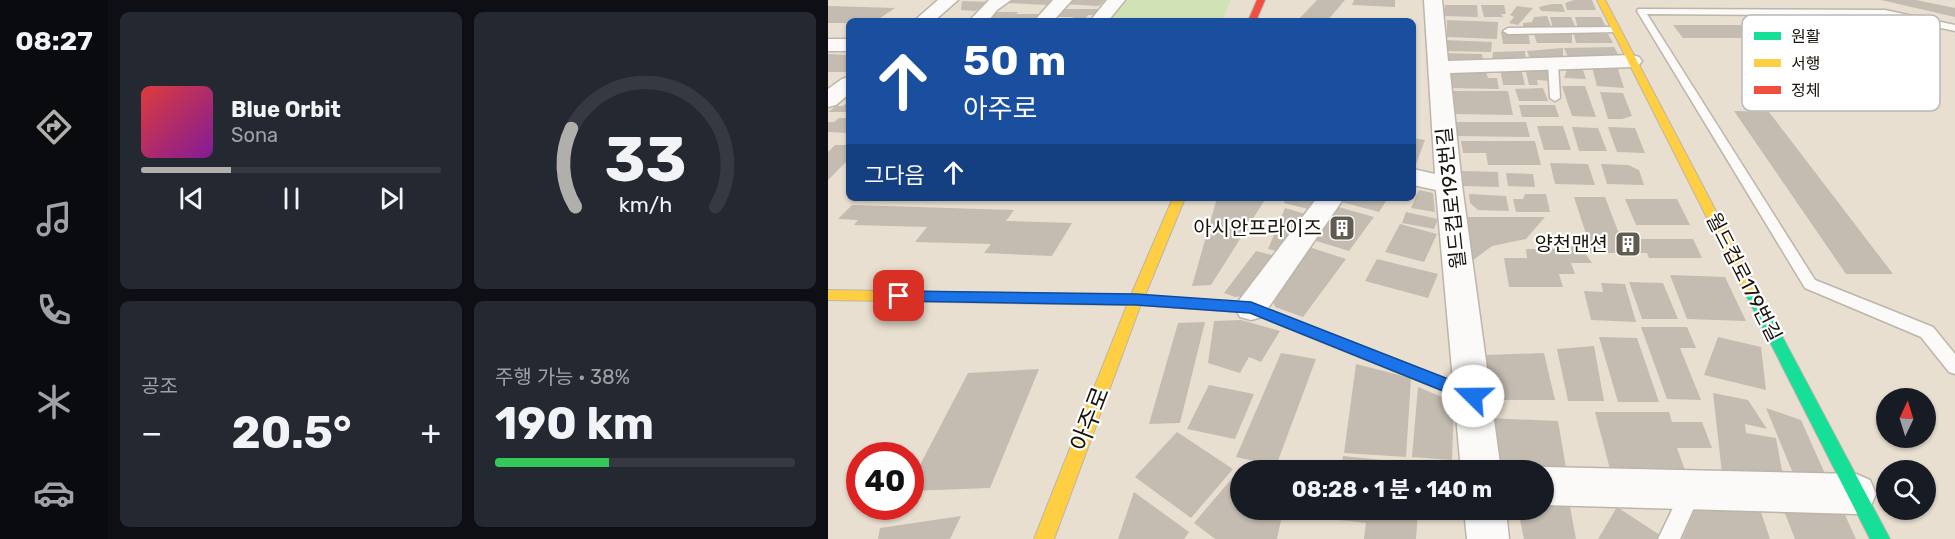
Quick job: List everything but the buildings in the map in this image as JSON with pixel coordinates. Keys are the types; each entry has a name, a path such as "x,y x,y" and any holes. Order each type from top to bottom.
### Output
{"street":[{"path":"928,18 949,0"},
{"path":"981,18 992,6 1002,0"},
{"path":"1046,18 1063,0"},
{"path":"1102,18 1116,0"},
{"path":"1253,18 1261,0"},
{"name":"월드컵로193번길","path":"1433,0 1433,72 1449,185 1480,460"},
{"name":"월드컵로179번길","path":"1601,0 1880,539"},
{"path":"828,45 846,45"},
{"path":"1433,72 1552,63 1632,61"},
{"path":"828,100 846,85"},
{"path":"1416,178 1449,185"},
{"name":"아주로","path":"1044,539 1136,300 1178,201"},
{"path":"1251,308 1329,201"},
{"path":"828,295 1136,300 1251,308 1473,396"},
{"path":"1554,486 1856,494"},
{"path":"1486,520 1488,539"}],"lane":[{"path":"1895,15 1885,13 1641,11 1810,284 1927,332 1955,367"},
{"path":"1940,24 1955,27"},
{"path":"1508,31 1616,30"},
{"path":"1552,63 1555,99"},
{"path":"1669,539 1692,490"}],"green space":[{"path":"1122,0 1231,0 1223,18 1108,18"}],"traffic: fast":[{"path":"1751,291 1880,539"}],"traffic: slow":[{"path":"1601,0 1751,291"},
{"path":"1044,539 1136,300 1178,201"},
{"path":"828,295 1138,300"}],"traffic: jam":[{"path":"1253,18 1261,0"},
{"path":"1138,300 1251,308 1473,396"}],"place":[{"name":"아시안프라이즈","path":"1342,228"},
{"name":"양천맨션","path":"1628,244"}],"route":[{"path":"899,296 1136,300 1251,308 1473,396"}]}
